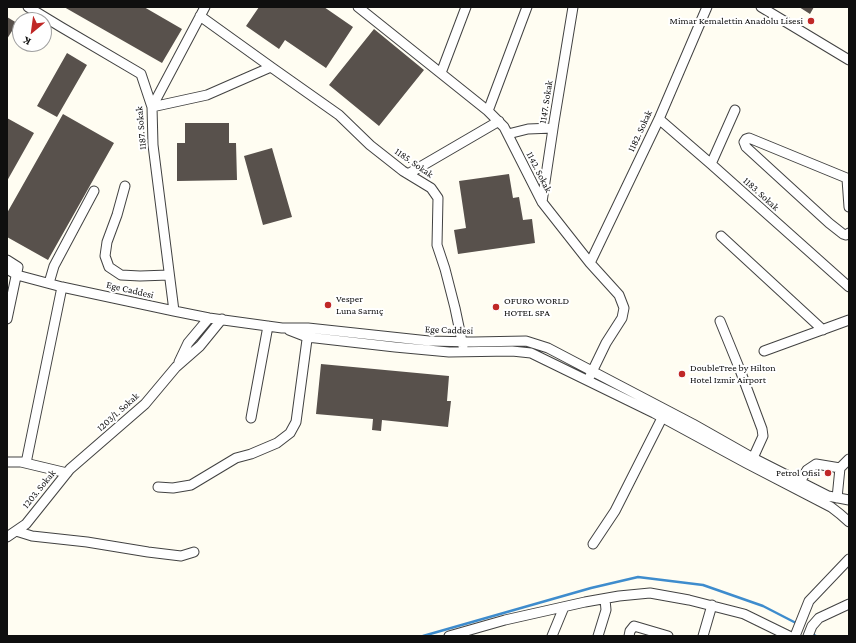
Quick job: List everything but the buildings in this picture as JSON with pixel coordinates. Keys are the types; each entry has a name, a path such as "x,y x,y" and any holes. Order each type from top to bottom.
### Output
{"street":[{"name":"1187. Sokak","path":"28,7 141,74 152,108 153,145 174,311"},
{"path":"152,108 205,7"},
{"name":"1142. Sokak","path":"358,7 488,111 504,127 542,202 590,263 619,295 624,308 622,318 606,342 588,381"},
{"path":"441,73 466,7"},
{"path":"488,111 527,7"},
{"name":"1147. Sokak","path":"542,202 573,7"},
{"name":"1182. Sokak","path":"590,263 659,119 707,7"},
{"path":"761,7 849,60"},
{"name":"1185. Sokak","path":"200,16 339,115 370,145 408,174 430,188 438,198 438,245 455,308 464,352"},
{"path":"152,108 207,95 271,66"},
{"path":"711,164 735,110"},
{"name":"1183. Sokak","path":"659,119 849,287"},
{"path":"408,174 498,121"},
{"path":"508,134 528,129 553,128"},
{"path":"849,207 848,179 749,138 744,142 746,147 828,224 843,234 846,235 849,233"},
{"path":"125,186 107,242 105,256 109,267 121,275 169,275"},
{"path":"49,283 54,266 94,191"},
{"path":"721,236 823,330"},
{"path":"7,260 18,267 7,319"},
{"path":"7,270 17,275"},
{"path":"7,276 17,275"},
{"name":"Ege Caddesi","path":"17,275 209,318 308,333 429,341 526,342 548,348 693,424 753,458 828,496 849,500"},
{"path":"26,463 62,286"},
{"name":"1203/1. Sokak","path":"176,367 188,344 209,318"},
{"name":"1203/1. Sokak","path":"68,471 145,404 176,367 200,346 222,319"},
{"path":"764,351 849,320"},
{"path":"720,321 762,430 763,436 753,458"},
{"path":"251,418 268,326"},
{"path":"158,487 173,488 191,484 236,458 277,443 290,433 296,422 308,333 395,347 448,352 531,352 662,418 831,507 849,522"},
{"path":"593,544 615,511 662,418"},
{"path":"837,498 840,468 849,458"},
{"path":"7,462 26,463 68,471"},
{"path":"800,482 807,470 816,464 840,468"},
{"name":"1203. Sokak","path":"7,537 26,524 68,471"},
{"path":"16,531 32,536 87,542 181,556 194,552"},
{"path":"795,636 808,601 849,559"},
{"path":"449,636 505,620 585,602 650,593 689,600 744,614 789,636"},
{"path":"598,636 606,610 605,599"},
{"path":"808,636 812,626 819,618 849,604"},
{"path":"703,636 712,606"},
{"path":"552,636 564,607"},
{"path":"629,636 630,631 634,626 652,634 668,636"}],"waterway":[{"path":"423,636 591,588 638,577 703,585 763,606 796,623"}],"place":[{"name":"Mimar Kemalettin Anadolu Lisesi","path":"811,21"},
{"name":"Vesper Luna Sarnıç","path":"328,305"},
{"name":"OFURO WORLD HOTEL SPA","path":"496,307"},
{"name":"DoubleTree by Hilton Hotel Izmir Airport","path":"682,374"},
{"name":"Petrol Ofisi","path":"828,473"}]}
